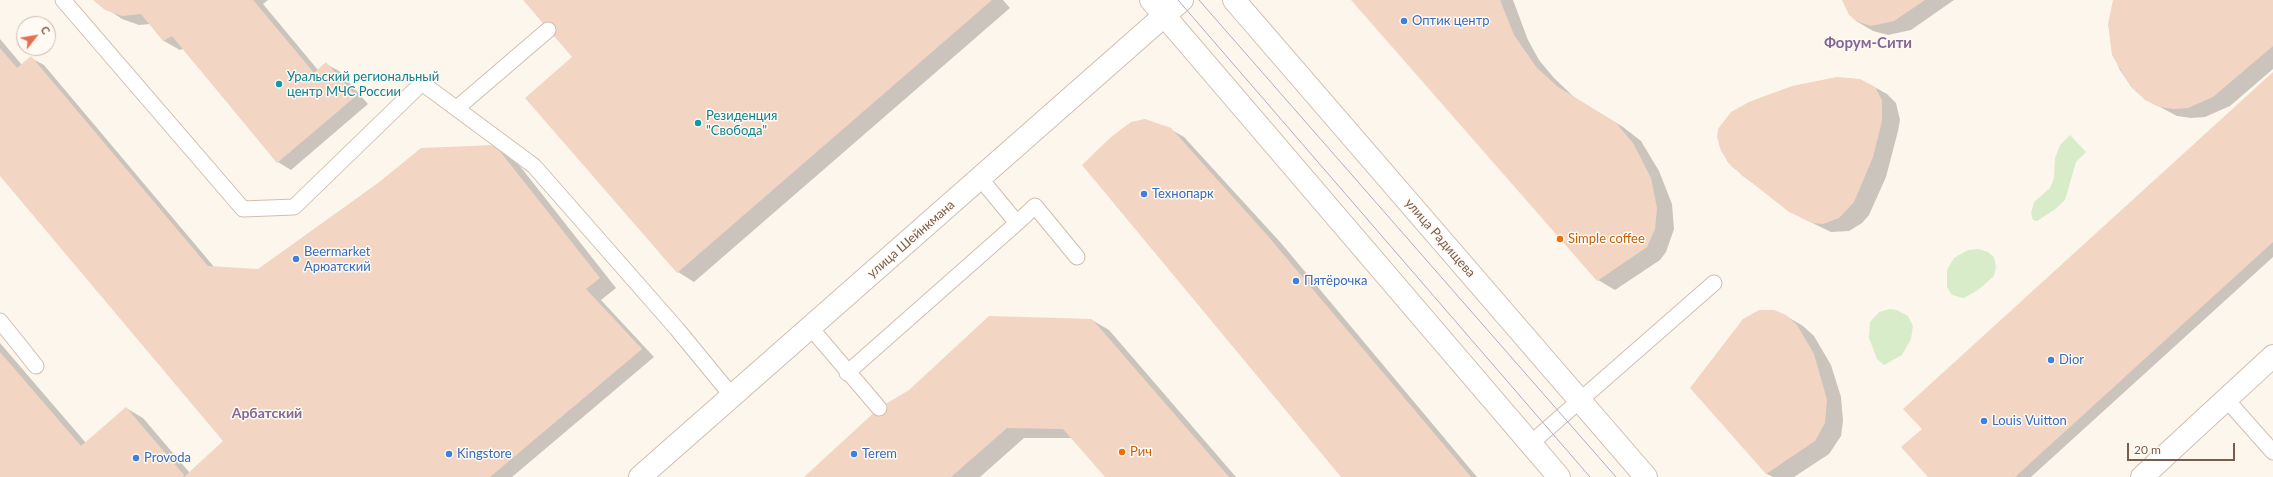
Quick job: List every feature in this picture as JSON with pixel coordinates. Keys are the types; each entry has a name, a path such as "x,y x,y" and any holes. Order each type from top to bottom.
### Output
{"street":[{"name":"улица Шейнкмана","path":"640,477 980,178 1158,8 1182,0"},
{"name":"улица Радищева","path":"1234,0 1646,477"},
{"path":"1158,8 1559,477"},
{"path":"2142,477 2273,356"}],"lane":[{"path":"63,0 243,209 294,207 422,83 534,166 677,329 732,396"},
{"path":"457,108 548,30"},
{"path":"980,178 1017,223"},
{"path":"847,373 1017,223 1034,206 1077,257"},
{"path":"1530,444 1714,283"},
{"path":"0,321 36,366"},
{"path":"810,327 847,373 879,408"},
{"path":"2226,399 2273,452"}],"green space":[{"path":"2070,135 2086,152 2076,162 2065,200 2054,210 2037,221 2033,220 2031,213 2034,202 2050,188 2054,178 2055,158 2060,145"},
{"path":"1978,249 1988,252 1994,257 1996,267 1994,276 1978,290 1964,298 1952,295 1947,287 1947,270 1954,258 1968,250"},
{"path":"1890,309 1897,310 1908,316 1913,326 1911,339 1902,355 1884,365 1877,359 1869,338 1870,322 1879,312"}],"building":[{"name":"Уральский региональный центр МЧС России","path":"93,0 253,0 314,73 326,62 356,96 277,163 172,36 163,41 141,14 122,16 105,10"},
{"name":"Резиденция \"Свобода\"","path":"523,0 992,0 677,273 525,98 572,57"},
{"path":"1351,0 1500,0 1514,35 1537,68 1558,87 1615,122 1633,143 1651,178 1657,208 1655,229 1647,247 1597,281"},
{"path":"1842,0 1925,0 1894,21 1871,26 1856,21 1849,15"},
{"path":"2113,0 2273,0 2273,46 2213,97 2188,108 2174,109 2159,107 2145,100 2131,87 2112,55 2108,24"},
{"path":"0,48 17,68 31,56 208,266 258,269 378,183 421,148 495,145 600,278 586,289 642,349 490,477 184,477 223,441 0,176"},
{"path":"2273,72 2273,242 2015,477 1928,477 1901,447 1922,429 1903,409"},
{"path":"1837,77 1860,79 1875,87 1882,100 1882,121 1873,157 1854,202 1839,218 1823,224 1813,223 1789,212 1731,166 1721,151 1717,137 1718,129 1731,112 1749,102 1792,86"},
{"path":"1145,119 1171,128 1267,235 1471,477 1341,477 1082,165 1111,137 1131,122"},
{"path":"1759,310 1774,310 1786,315 1797,325 1814,354 1827,400 1825,423 1815,441 1766,474 1690,388 1743,319"},
{"path":"989,316 1092,319 1229,477 1105,477 1063,429 1007,428 951,477 804,477 879,408 909,390"},
{"path":"0,352 81,446 126,407 184,475 183,477 0,477"}],"tram line":[{"path":"1178,0 1590,477"},
{"path":"1199,0 1616,477"}],"place":[{"name":"Оптик центр","path":"1404,21"},
{"name":"Уральский региональный центр МЧС России","path":"279,84"},
{"name":"Резиденция \"Свобода\"","path":"698,123"},
{"name":"Технопарк","path":"1144,194"},
{"name":"Simple coffee","path":"1560,239"},
{"name":"Beermarket Арюатский","path":"296,259"},
{"name":"Пятёрочка","path":"1296,281"},
{"name":"Dior","path":"2051,360"},
{"name":"Louis Vuitton","path":"1984,421"},
{"name":"Рич","path":"1122,452"},
{"name":"Kingstore","path":"449,454"},
{"name":"Terem","path":"854,454"},
{"name":"Provoda","path":"136,458"}],"district":[{"name":"Форум-Сити","path":"1868,43"},
{"name":"Арбатский","path":"267,413"}]}
